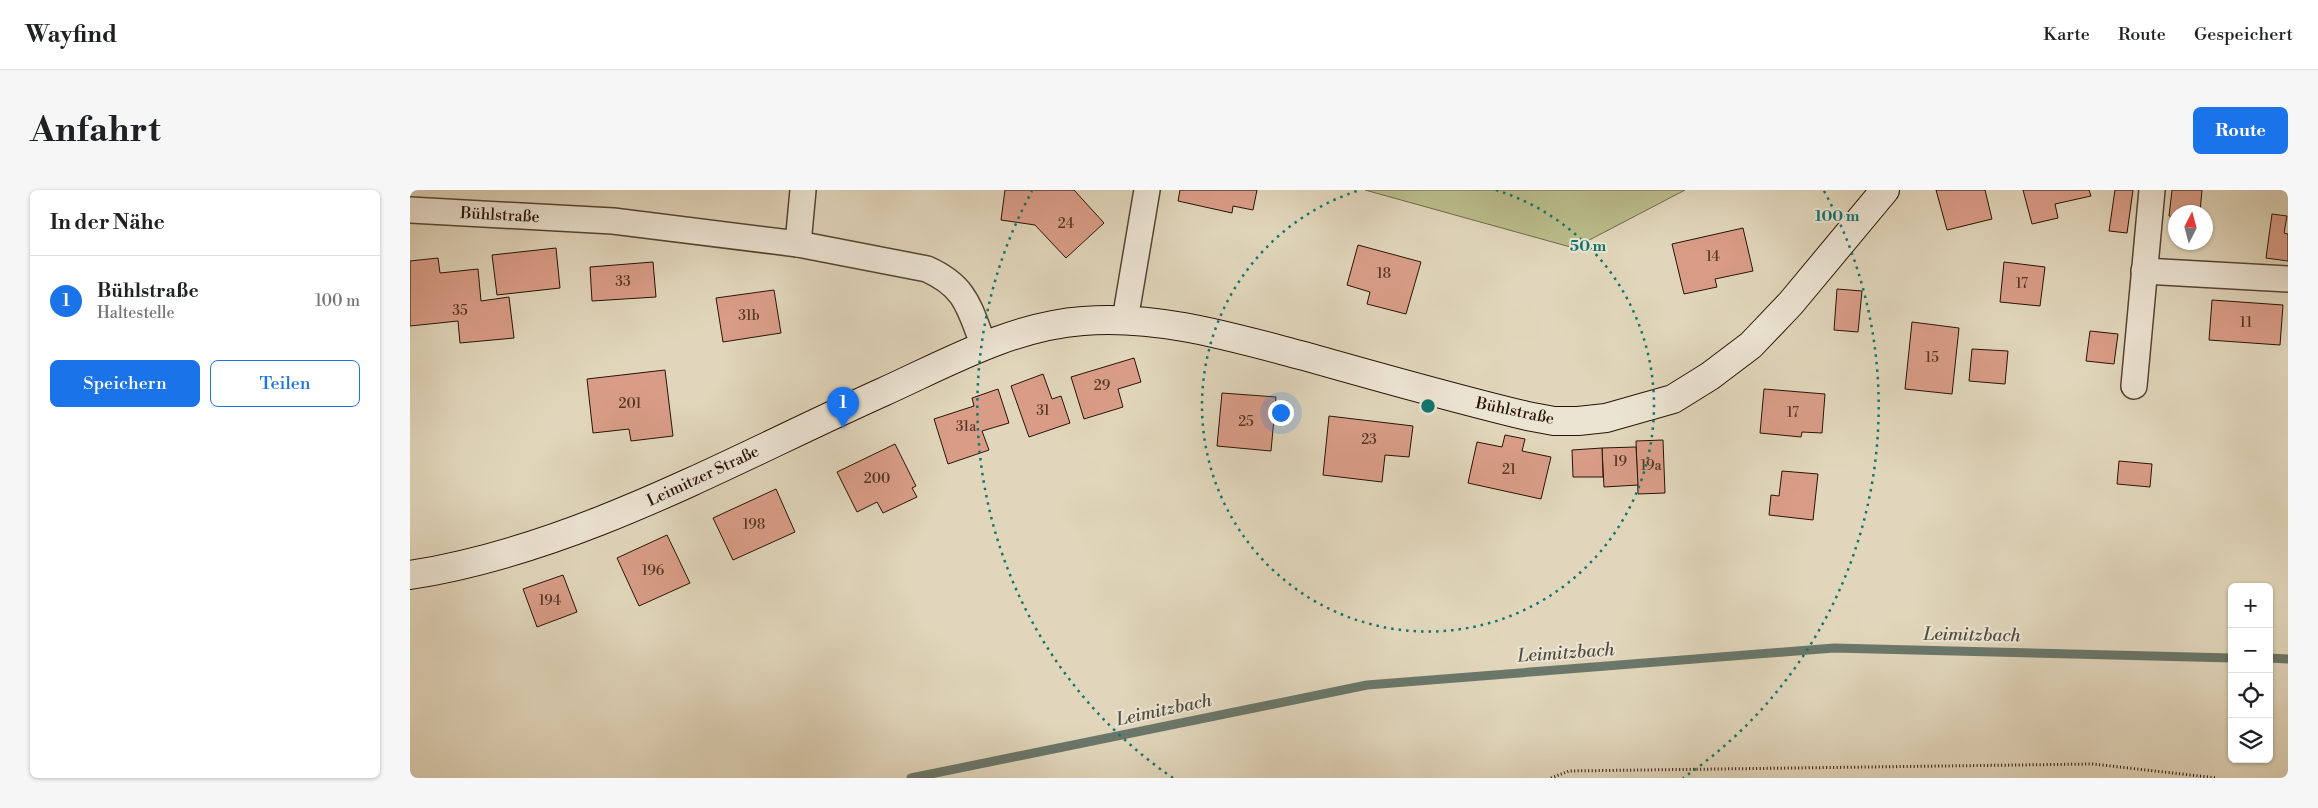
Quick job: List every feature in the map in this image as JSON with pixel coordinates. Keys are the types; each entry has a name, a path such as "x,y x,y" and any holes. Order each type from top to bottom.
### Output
{"street":[{"path":"798,244 803,190"},
{"path":"1125,320 1148,190"},
{"name":"Bühlstraße","path":"410,210 613,221 798,244 927,269 946,277 967,302 984,346 1048,325 1082,321 1125,320 1170,324 1225,335 1527,416 1554,421 1578,421 1606,418 1673,399 1710,376 1751,345 1791,303 1885,190"},
{"path":"2134,386 2152,190"},
{"path":"2144,271 2288,279"},
{"name":"Leimitzer Straße","path":"410,575 486,558 560,535 660,497 836,413 984,346"}],"path":[{"path":"1551,778 1569,771 2093,764 2217,778"}],"green space":[{"path":"1365,190 1685,190 1574,248"}],"building":[{"path":"1005,190 1074,190 1104,223 1066,258 1035,225 1001,220"},
{"path":"1180,190 1257,190 1253,210 1233,206 1232,213 1178,201"},
{"path":"1936,190 1985,190 1992,219 1947,230"},
{"path":"2023,190 2089,190 2091,196 2055,204 2058,218 2032,224"},
{"path":"2115,190 2133,190 2127,233 2109,231"},
{"path":"2172,190 2202,190 2201,205 2170,205"},
{"path":"2272,214 2287,216 2284,233 2288,234 2288,261 2266,258"},
{"path":"1743,228 1753,271 1715,279 1717,287 1684,294 1672,244"},
{"path":"1358,245 1421,262 1406,314 1367,304 1370,292 1347,285"},
{"path":"556,248 560,288 497,295 492,255"},
{"path":"438,258 440,273 478,269 481,301 509,297 514,338 460,343 458,321 410,326 410,261"},
{"path":"653,262 656,297 592,301 590,267"},
{"path":"2004,262 2045,267 2040,306 2000,302"},
{"path":"1837,289 1862,291 1858,332 1834,330"},
{"path":"774,290 781,333 723,342 716,298"},
{"path":"2212,300 2283,305 2280,345 2209,340"},
{"path":"1912,322 1959,328 1952,394 1905,389"},
{"path":"2090,331 2118,334 2114,364 2086,361"},
{"path":"1972,349 2008,351 2005,384 1969,381"},
{"path":"1134,358 1141,382 1118,389 1123,407 1084,419 1071,377"},
{"path":"665,370 673,436 631,441 629,429 593,433 587,379"},
{"path":"1043,374 1052,399 1061,396 1070,423 1029,437 1011,386"},
{"path":"998,389 1009,423 982,431 989,450 948,464 934,419 974,406 972,398"},
{"path":"1764,389 1825,394 1822,433 1802,432 1801,437 1760,433"},
{"path":"1222,393 1276,397 1271,451 1217,446"},
{"path":"1329,416 1413,426 1409,457 1385,455 1382,482 1323,475"},
{"path":"1505,435 1525,439 1522,451 1551,457 1541,499 1468,483 1477,442 1502,447"},
{"path":"1663,440 1665,493 1638,494 1636,441"},
{"path":"895,444 916,486 912,488 917,497 883,513 877,502 857,512 837,472"},
{"path":"1636,447 1638,485 1604,487 1602,448"},
{"path":"1602,448 1603,477 1573,477 1572,450"},
{"path":"2119,461 2152,464 2150,487 2117,484"},
{"path":"1782,471 1818,474 1813,520 1769,515 1771,495 1779,496"},
{"path":"776,489 795,532 733,560 713,518"},
{"path":"667,535 690,583 639,606 617,558"},
{"path":"563,575 577,612 537,627 523,589"}],"waterway":[{"name":"Leimitzbach","path":"911,778 1367,685 1834,648 2228,658"},
{"name":"Leimitzbach","path":"2273,658 2288,659"}],"place":[{"name":"Bühlstraße","path":"843,428"}]}
